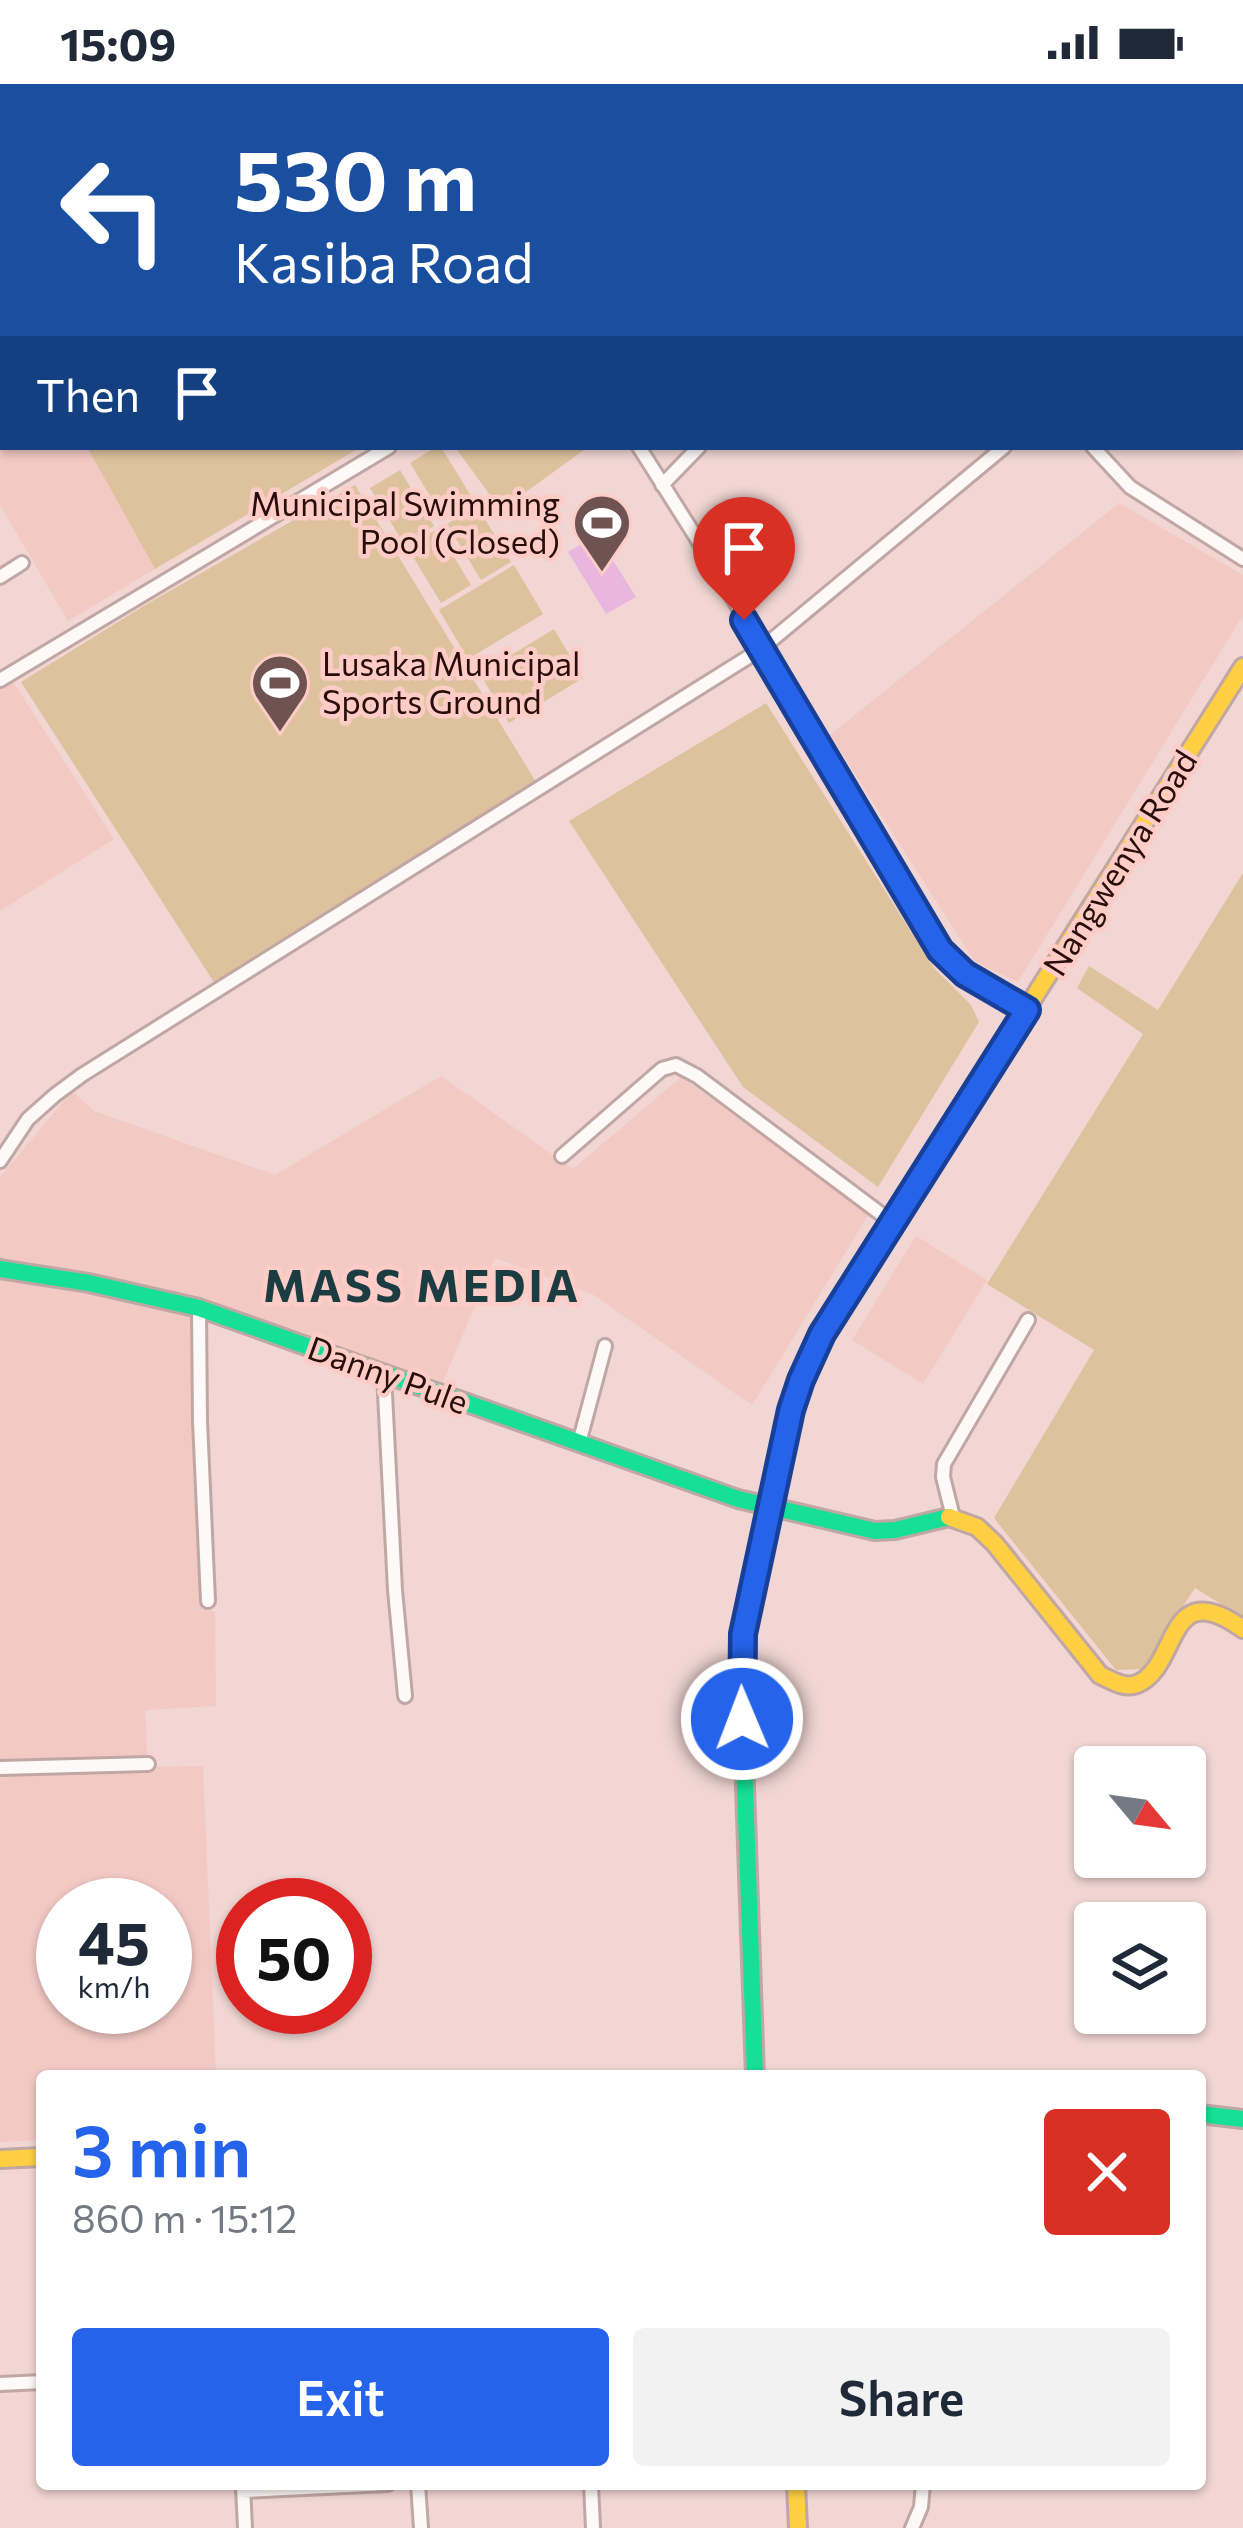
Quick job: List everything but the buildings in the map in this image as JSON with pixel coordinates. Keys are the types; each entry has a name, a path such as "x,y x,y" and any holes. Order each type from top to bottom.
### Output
{"main road":[{"name":"Nangwenya Road","path":"755,2070 741,1672 750,1596 791,1410 833,1316 1243,668"},
{"name":"Danny Pule","path":"0,1269 88,1282 199,1308 738,1499 875,1531 953,1517"},
{"path":"953,1517 988,1536 1100,1676 1111,1683 1141,1682 1150,1675 1183,1621 1195,1611 1210,1610 1243,1629"},
{"path":"1206,2115 1243,2119"},
{"path":"0,2158 36,2157"},
{"path":"796,2490 798,2528"}],"street":[{"path":"0,680 384,450"},
{"path":"640,450 711,561 940,950 965,974 1027,1010"},
{"path":"662,485 696,450"},
{"path":"0,1161 28,1119 82,1075 761,649 1000,450"},
{"path":"1096,450 1130,487 1243,559"},
{"path":"0,577 22,563"},
{"path":"562,1156 662,1069 676,1065 698,1076 893,1223"},
{"path":"199,1308 208,1601"},
{"path":"953,1517 944,1464 1028,1320"},
{"path":"579,1443 604,1346"},
{"path":"384,1374 405,1696"},
{"path":"0,1768 148,1764"},
{"path":"0,2384 36,2381"},
{"path":"243,2490 245,2528"},
{"path":"418,2490 421,2528"},
{"path":"591,2490 593,2528"},
{"path":"912,2528 922,2490"}],"shaded area":[{"path":"0,450 89,450 155,569 68,621 0,505"},
{"path":"89,450 356,450 155,569"},
{"path":"431,450 443,450 474,501 444,519 410,463"},
{"path":"457,450 584,450 501,510"},
{"path":"400,470 434,526 404,544 370,488"},
{"name":"Lusaka Municipal Sports Ground","path":"355,485 539,787 215,984 21,682"},
{"path":"1119,503 1243,575 1243,615 1018,982 975,962 830,735"},
{"path":"477,506 511,562 481,580 447,524"},
{"path":"437,529 471,585 441,603 407,547"},
{"name":"Municipal Swimming Pool (Closed)","path":"597,535 636,597 606,614 568,552"},
{"path":"514,565 543,614 468,659 439,610"},
{"path":"554,629 583,678 509,723 480,674"},
{"path":"12,680 114,839 0,911 0,687"},
{"path":"766,703 934,968 971,1005 979,1022 878,1187 743,1087 569,821"},
{"path":"1243,873 1243,1618 1195,1588 1142,1669 1116,1670 994,1518 1094,1350 987,1284 1143,1034 1077,988 1089,966 1158,1010"},
{"path":"441,1076 573,1169 681,1077 869,1214 752,1405 592,1294 495,1258 443,1382 193,1296 202,1610 215,1611 216,1706 145,1710 148,1767 203,1766 216,2070 36,2070 36,2140 0,2142 0,1177 72,1091 94,1111 275,1175"},
{"path":"916,1236 987,1280 923,1384 852,1340"}],"traffic: fast":[{"path":"0,1269 199,1308 738,1499 875,1531 949,1517"},
{"path":"755,2070 741,1672 750,1596 791,1410 837,1308"},
{"path":"1206,2115 1243,2119"}],"traffic: slow":[{"path":"837,1308 1243,667"},
{"path":"949,1517 977,1527 995,1544 1100,1675 1118,1683 1137,1684 1151,1674 1187,1617 1200,1612 1218,1615 1243,1629"},
{"path":"0,2159 36,2157"},
{"path":"796,2490 798,2528"}],"place":[{"name":"Municipal Swimming Pool (Closed)","path":"602,574"},
{"name":"Lusaka Municipal Sports Ground","path":"280,734"}],"district":[{"name":"MASS MEDIA","path":"422,1286"}],"route":[{"path":"742,1719 743,1634 801,1380 822,1334 1027,1010 965,974 940,950 744,620"}]}
